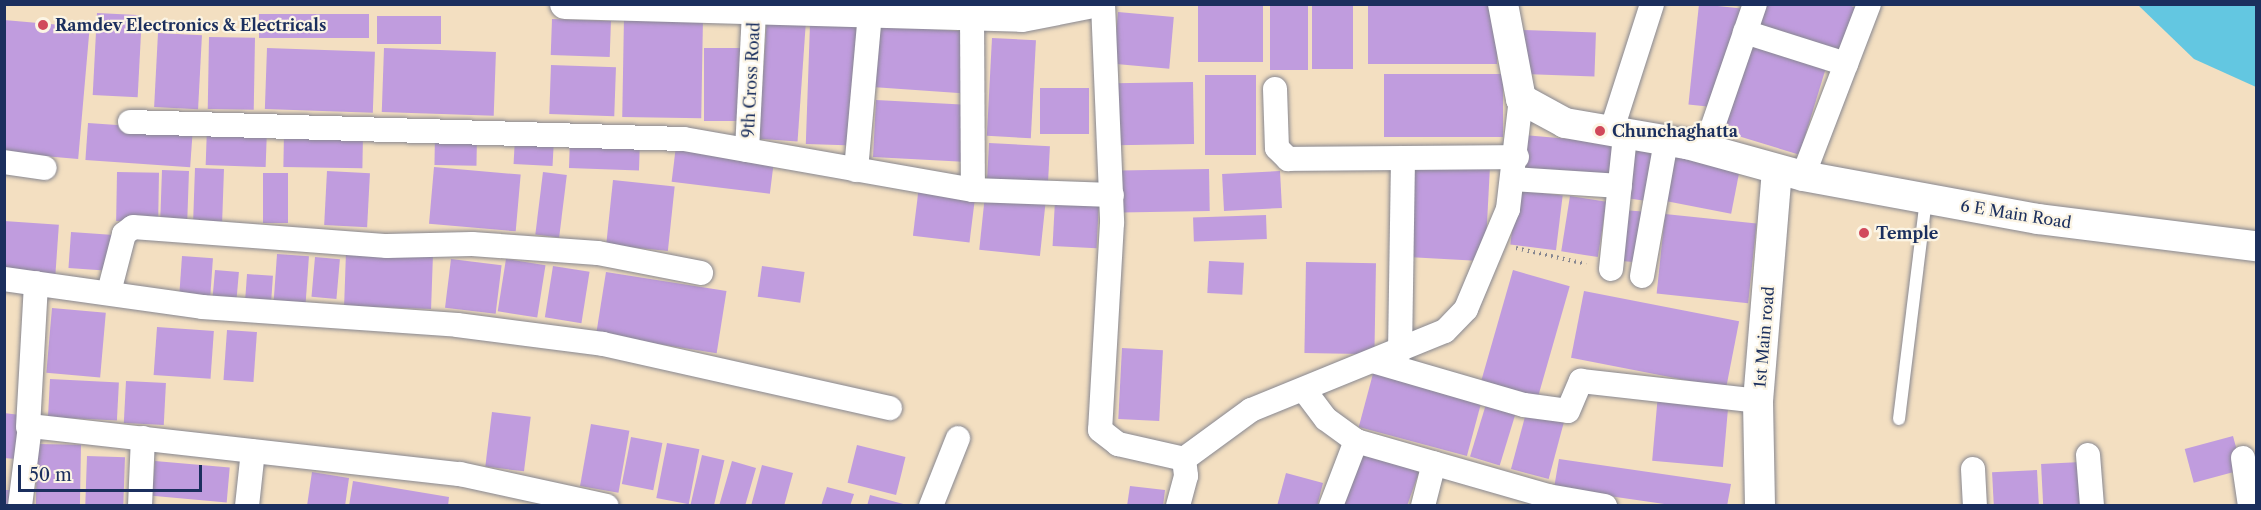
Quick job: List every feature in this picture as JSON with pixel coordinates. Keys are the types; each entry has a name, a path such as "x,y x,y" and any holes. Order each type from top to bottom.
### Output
{"street":[{"path":"565,4 1022,17 1088,4"},
{"path":"1103,4 1112,195 1100,430 1118,444 1184,459"},
{"path":"1178,506 1184,459 1251,410 1376,362 1445,331 1466,309 1495,243 1515,168 1521,99 1503,4"},
{"path":"1611,269 1620,186 1618,134 1652,4"},
{"path":"1705,149 1755,4"},
{"path":"1790,173 1846,64 1869,4"},
{"name":"9th Cross Road","path":"747,150 754,10"},
{"path":"856,170 870,14"},
{"path":"972,14 973,190"},
{"path":"1745,33 1846,64"},
{"path":"1275,89 1279,156 1403,158 1515,168 1620,186"},
{"name":"6 E Main Road","path":"1521,99 1565,123 1705,149 1790,173 2038,219 2256,246"},
{"path":"130,122 684,139 973,190 1112,195"},
{"path":"1642,276 1666,141"},
{"path":"1400,351 1403,158"},
{"path":"4,162 45,168"},
{"name":"1st Main road","path":"1760,506 1758,401 1790,173"},
{"path":"109,292 124,234 133,227 387,246 472,244 598,253 701,273"},
{"path":"4,279 109,292 202,307 446,324 603,344 890,408"},
{"path":"20,506 13,472 28,463 36,283"},
{"path":"1376,362 1524,405 1568,411 1581,381 1758,401"},
{"path":"1304,390 1326,419 1356,441 1434,463 1522,497 1605,506"},
{"path":"28,427 460,474 607,506"},
{"path":"140,506 143,438"},
{"path":"931,506 958,438"},
{"path":"1331,506 1356,441"},
{"path":"247,506 253,451"},
{"path":"2088,455 2092,506"},
{"path":"2243,458 2250,506"},
{"path":"1423,506 1434,463"},
{"path":"1972,470 1975,506"}],"lane":[{"path":"1899,419 1926,199"}],"path":[{"path":"1495,243 1586,264"}],"water":[{"path":"2138,5 2256,5 2256,87 2194,59"}],"building":[{"path":"1198,4 1263,4 1263,62 1198,62"},
{"path":"1270,4 1308,4 1308,70 1270,70"},
{"path":"1312,4 1353,4 1353,69 1312,69"},
{"path":"1368,4 1497,4 1497,64 1368,64"},
{"path":"1699,4 1744,9 1733,109 1688,104"},
{"path":"1762,4 1847,4 1856,8 1839,54 1755,24"},
{"path":"1118,12 1174,17 1169,69 1113,64"},
{"path":"97,13 142,15 138,97 93,95"},
{"path":"259,14 369,14 369,38 259,38"},
{"path":"377,16 441,16 441,44 377,44"},
{"path":"624,16 703,17 701,118 622,117"},
{"path":"552,19 611,21 610,57 551,55"},
{"path":"767,19 806,22 798,141 759,139"},
{"path":"4,20 90,27 78,159 4,153"},
{"path":"810,24 858,26 854,146 806,144"},
{"path":"873,25 970,32 965,94 869,87"},
{"path":"1523,30 1596,33 1594,77 1521,74"},
{"path":"158,33 202,35 198,109 154,107"},
{"path":"209,37 255,38 254,110 208,109"},
{"path":"992,38 1036,40 1031,138 987,136"},
{"path":"1749,39 1827,63 1799,155 1721,131"},
{"path":"267,48 375,52 373,113 265,109"},
{"path":"384,48 496,52 494,116 382,112"},
{"path":"704,48 750,48 750,121 704,121"},
{"path":"551,65 616,67 614,116 549,114"},
{"path":"1384,74 1503,74 1503,137 1384,137"},
{"path":"1205,75 1256,75 1256,155 1205,155"},
{"path":"1193,82 1194,144 1116,145 1115,83"},
{"path":"1040,88 1089,88 1089,134 1040,134"},
{"path":"876,100 966,105 963,162 873,157"},
{"path":"88,123 193,130 190,167 85,160"},
{"path":"207,127 267,129 266,167 206,165"},
{"path":"284,132 363,133 362,168 283,167"},
{"path":"435,134 477,135 476,166 434,165"},
{"path":"1523,135 1615,143 1611,182 1520,174"},
{"path":"515,137 554,139 553,166 514,164"},
{"path":"570,139 640,141 639,170 569,168"},
{"path":"1630,142 1660,146 1652,202 1622,197"},
{"path":"989,143 1050,146 1048,185 987,182"},
{"path":"676,146 774,158 770,194 672,182"},
{"path":"1670,151 1741,165 1731,214 1660,200"},
{"path":"1408,164 1490,168 1485,261 1403,257"},
{"path":"434,167 521,175 516,231 429,224"},
{"path":"195,168 224,169 222,222 193,221"},
{"path":"1209,169 1210,211 1121,213 1120,171"},
{"path":"162,170 189,171 187,221 160,220"},
{"path":"327,171 370,173 367,227 324,225"},
{"path":"1280,171 1282,208 1224,211 1222,174"},
{"path":"117,172 159,173 158,222 116,221"},
{"path":"543,172 567,175 559,237 535,235"},
{"path":"263,173 288,173 288,223 263,223"},
{"path":"613,180 675,186 668,251 606,245"},
{"path":"919,186 976,193 969,243 913,236"},
{"path":"1517,190 1563,196 1556,250 1510,245"},
{"path":"985,195 1046,201 1040,256 979,250"},
{"path":"1570,196 1607,202 1598,257 1561,251"},
{"path":"1055,200 1099,202 1097,248 1053,246"},
{"path":"1624,210 1648,212 1643,263 1620,261"},
{"path":"1665,214 1756,224 1748,303 1657,294"},
{"path":"1266,215 1267,239 1194,242 1193,218"},
{"path":"4,221 59,225 55,277 4,273"},
{"path":"71,232 114,235 111,271 68,268"},
{"path":"346,252 433,255 431,309 344,306"},
{"path":"277,254 309,256 306,304 274,302"},
{"path":"182,256 213,258 210,304 179,302"},
{"path":"315,257 340,259 336,299 312,297"},
{"path":"451,259 502,265 496,314 445,308"},
{"path":"506,259 546,265 537,318 498,311"},
{"path":"1209,261 1244,263 1242,295 1207,293"},
{"path":"1306,262 1376,263 1374,354 1304,353"},
{"path":"553,266 590,272 581,323 545,317"},
{"path":"762,266 805,272 800,303 758,297"},
{"path":"215,270 239,272 236,301 212,299"},
{"path":"1513,270 1570,286 1536,404 1479,388"},
{"path":"606,272 726,291 717,353 596,334"},
{"path":"247,274 273,276 271,307 245,305"},
{"path":"1584,291 1739,321 1726,388 1571,358"},
{"path":"52,308 106,313 100,377 46,373"},
{"path":"157,327 214,331 211,379 154,375"},
{"path":"227,330 257,332 253,382 224,380"},
{"path":"1122,348 1163,350 1159,421 1118,419"},
{"path":"1374,370 1482,399 1467,456 1359,427"},
{"path":"50,379 119,383 117,421 48,417"},
{"path":"126,381 166,383 164,425 124,423"},
{"path":"1658,394 1729,400 1723,467 1652,461"},
{"path":"1487,401 1517,410 1500,466 1470,456"},
{"path":"492,412 531,417 524,471 485,467"},
{"path":"4,413 20,415 16,459 4,458"},
{"path":"1526,413 1564,423 1549,479 1511,469"},
{"path":"591,424 629,431 618,493 580,486"},
{"path":"2233,436 2242,470 2194,483 2185,449"},
{"path":"631,437 662,443 653,490 622,484"},
{"path":"667,443 699,449 689,504 656,498"},
{"path":"37,444 81,445 80,506 36,506"},
{"path":"857,445 906,457 896,495 848,483"},
{"path":"1361,451 1419,472 1407,506 1341,506"},
{"path":"702,455 724,460 714,506 690,506"},
{"path":"87,456 125,457 123,506 85,506"},
{"path":"1559,459 1731,484 1727,506 1678,506 1554,488"},
{"path":"155,461 230,468 227,502 152,496"},
{"path":"732,461 756,468 745,506 719,506"},
{"path":"2081,462 2083,506 2043,506 2041,464"},
{"path":"762,465 793,473 784,506 751,506"},
{"path":"2037,470 2039,504 1994,506 1992,472"},
{"path":"312,472 349,478 345,506 307,506"},
{"path":"1286,473 1323,483 1317,506 1277,506"},
{"path":"353,481 449,497 448,506 349,506"},
{"path":"1130,486 1165,490 1163,506 1127,506"},
{"path":"827,487 854,494 850,506 821,506"},
{"path":"4,490 12,490 12,506 4,506"},
{"path":"870,495 907,505 907,506 867,506"}],"place":[{"name":"Ramdev Electronics & Electricals","path":"43,25"},
{"name":"Chunchaghatta","path":"1600,131"},
{"name":"Temple","path":"1864,233"}]}
